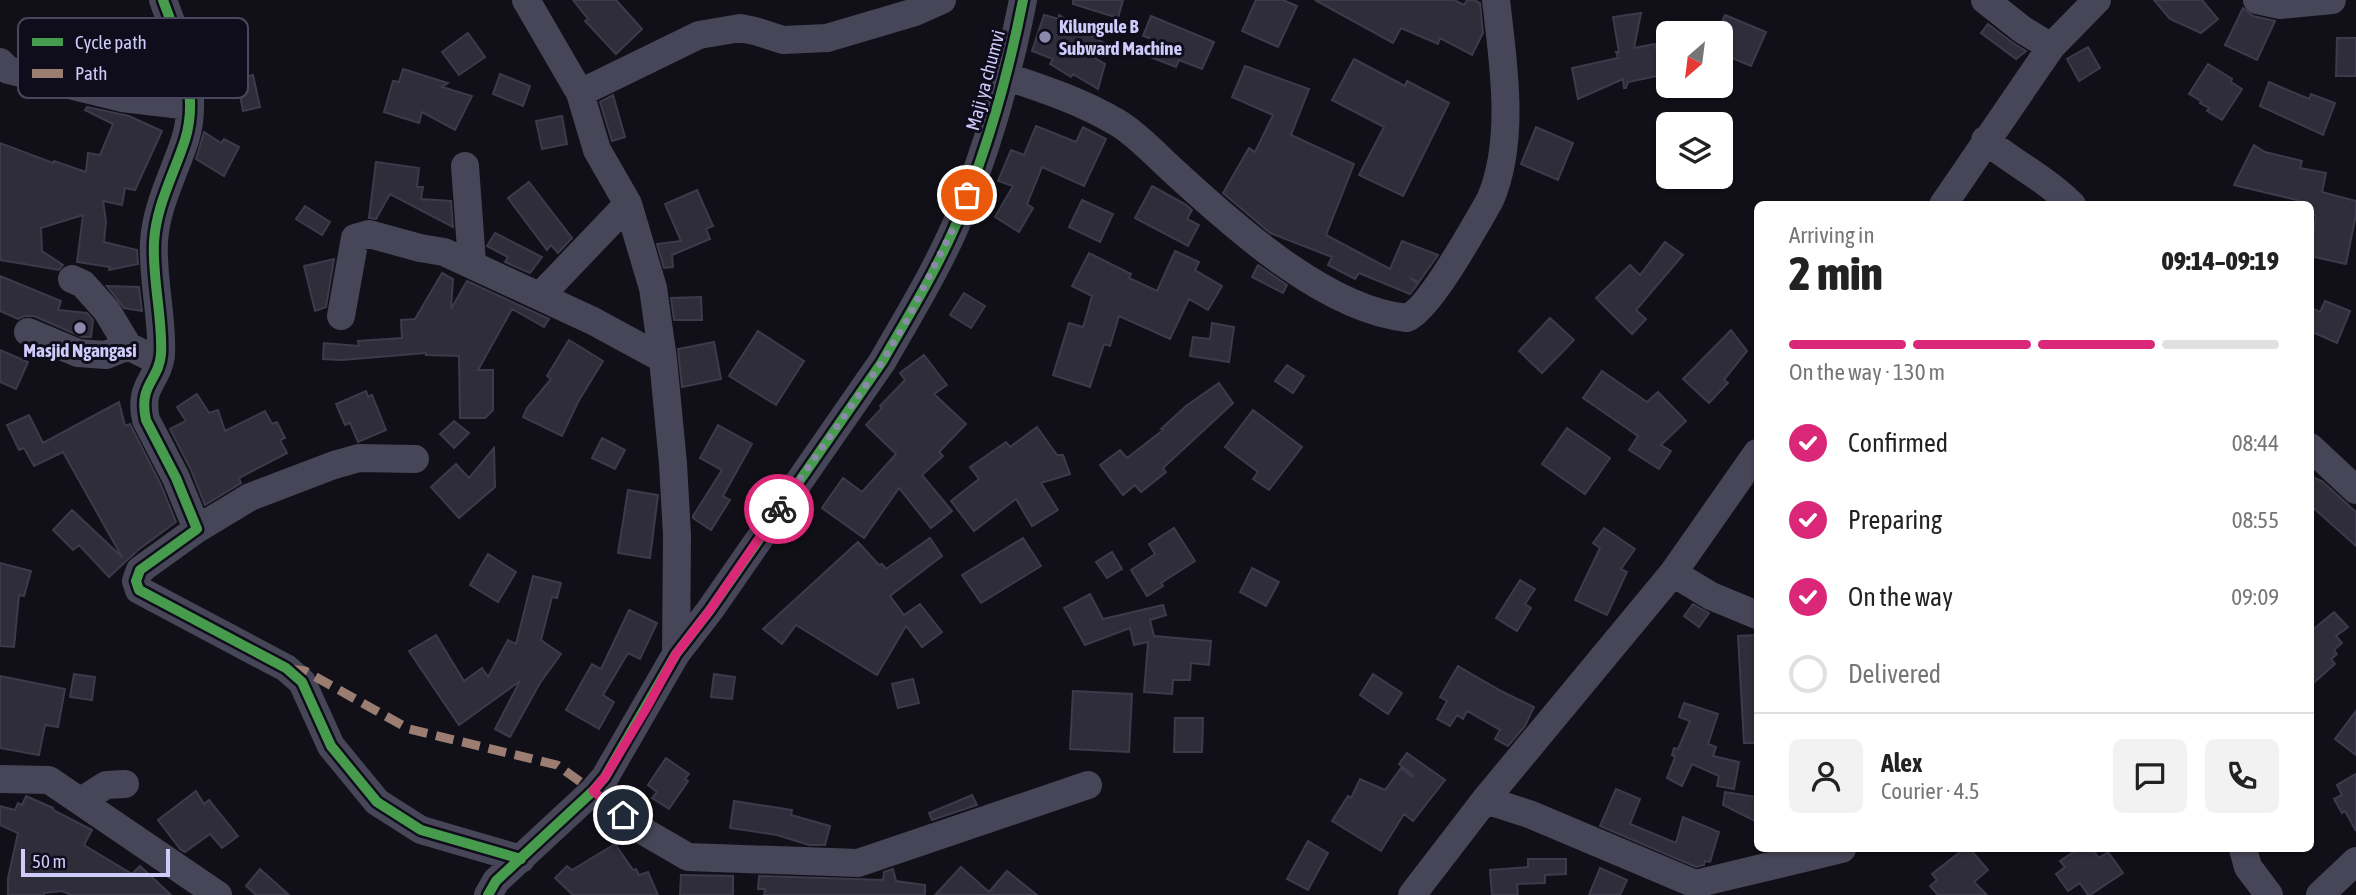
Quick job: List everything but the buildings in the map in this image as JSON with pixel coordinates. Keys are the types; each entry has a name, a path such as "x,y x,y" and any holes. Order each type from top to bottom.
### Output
{"street":[{"path":"163,0 169,18"},
{"path":"526,0 580,93 597,150 628,204 653,288 673,464 677,535 676,654"},
{"path":"580,93 698,35 740,28 783,40 827,38 915,12 942,0"},
{"name":"Maji ya chumvi","path":"488,895 496,881 605,777 676,654 710,610 882,362 907,320 961,213 1005,76 1023,0"},
{"path":"1005,76 1065,96 1120,124 1281,261 1331,292 1371,309 1407,317 1419,312 1432,295 1497,185 1503,149 1505,96 1496,0"},
{"path":"1985,0 2023,30 2052,47"},
{"path":"1946,201 1985,140 2052,47 2097,0"},
{"path":"2257,0 2280,5 2332,0"},
{"path":"0,62 8,70 18,72"},
{"path":"130,98 190,106"},
{"path":"189,98 186,136 157,217 154,244 161,356 143,397 146,420 176,478 197,529"},
{"path":"1985,140 2050,184 2068,201"},
{"path":"465,166 472,263"},
{"path":"540,296 628,204"},
{"path":"341,316 355,238 369,234 420,248 444,251 540,296 663,359"},
{"path":"72,279 83,284 107,311 128,346 148,356 161,356"},
{"path":"28,332 78,353 106,355 128,346"},
{"path":"2314,451 2356,490"},
{"path":"1412,895 1485,800 1673,573 1754,457"},
{"path":"415,459 359,458 250,497 197,529 140,570 136,581 139,590 286,668 302,682 331,746 377,802 421,830 521,859"},
{"path":"1673,573 1711,596 1754,614"},
{"path":"0,779 50,779 218,895"},
{"path":"81,800 106,785 125,784"},
{"path":"593,791 638,828 688,857 858,863 1088,785"},
{"path":"1485,800 1530,814 1697,889 1831,852"},
{"path":"2244,852 2248,867 2269,895"},
{"path":"2320,895 2356,861"}],"marked path":[{"path":"290,669 305,671 409,729 557,765 593,791"}],"cycle path":[{"path":"163,0 169,18"},
{"path":"488,895 496,881 605,777 676,654 710,610 882,362 935,268 962,210 997,106 1023,0"},
{"path":"190,98 185,140 155,229 154,256 161,354 157,371 147,390 144,408 146,420 176,478 197,529 140,570 136,581 139,590 286,668 302,682 331,746 377,802 421,830 521,859"}],"way so far":[{"path":"779,509 882,362 907,320 961,213 967,195"}],"place":[{"name":"Kilungule B Subward Machine","path":"1045,37"},
{"name":"Masjid Ngangasi","path":"80,328"}],"route":[{"path":"623,815 593,791 605,777 676,654 710,610 779,509"}]}
